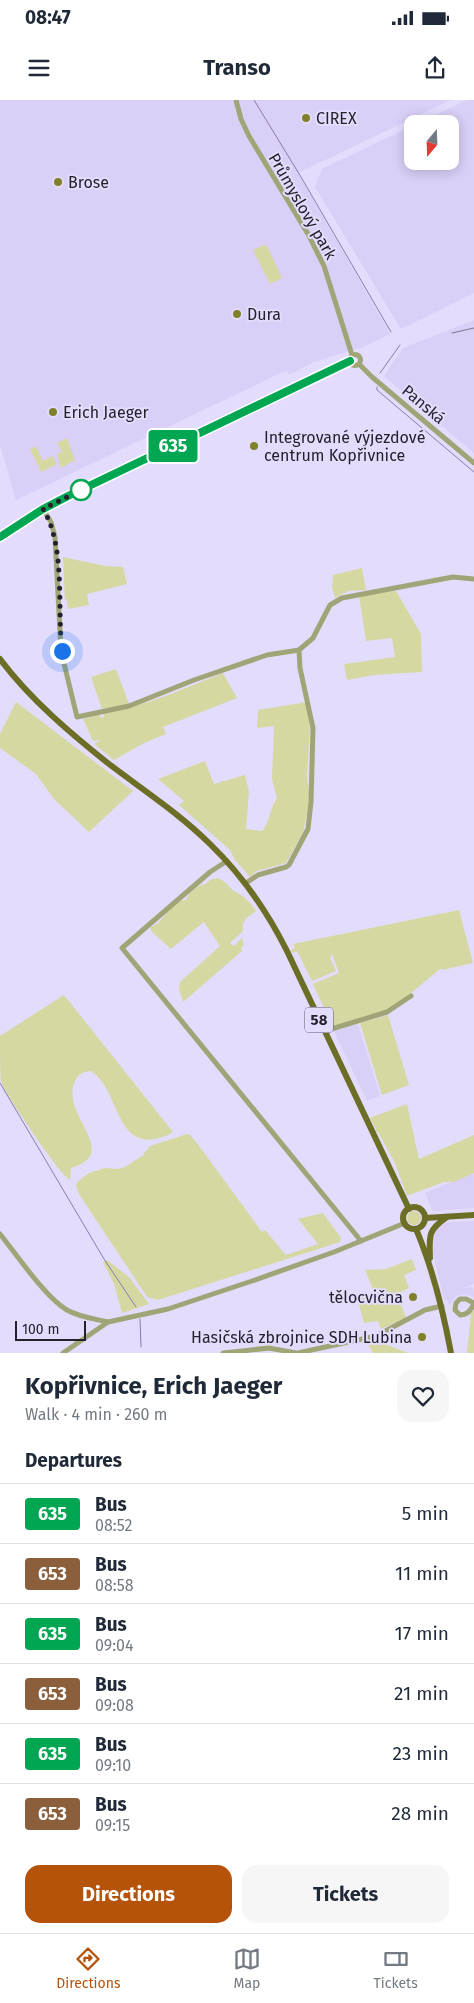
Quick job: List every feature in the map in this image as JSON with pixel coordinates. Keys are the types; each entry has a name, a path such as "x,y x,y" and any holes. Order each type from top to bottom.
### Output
{"main road":[{"name":"58","path":"0,659 35,699 71,733 190,825 227,861 246,883 279,934 409,1209"},
{"path":"409,1209 418,1209 425,1218 422,1225 416,1229 410,1228 405,1223 404,1215 409,1209"},
{"path":"425,1218 474,1215"},
{"path":"430,1264 430,1235 434,1226 447,1217"},
{"path":"416,1229 430,1264 442,1306 451,1353"}],"street":[{"name":"Průmyslový park","path":"236,100 245,128 308,234 324,266 352,355"},
{"path":"0,537 43,509 350,361 352,355 359,356 359,364 354,365 350,361"},
{"name":"Panská","path":"359,364 474,463"},
{"path":"43,509 51,522 55,537 62,651 77,717 129,706 194,680 267,655 299,650 311,642 328,608 338,599 356,594 453,577 474,580"},
{"path":"246,883 258,875 289,865 308,829 311,808 313,728 300,668 299,650"},
{"path":"227,861 210,872 122,948 360,1241"},
{"path":"325,1032 387,1012 411,996"},
{"path":"63,1353 108,1322 168,1309 292,1268 405,1223"},
{"path":"0,1234 49,1295 61,1306 70,1312 108,1322"},
{"path":"223,1353 269,1348 297,1353 376,1336 425,1310 442,1306"}],"shaded area":[{"path":"0,100 451,100 420,115 404,115 404,122 298,173 390,334 363,347 314,362 289,375 287,370 16,500 0,445"},
{"path":"467,100 474,100 474,293 401,329 315,187 322,169 404,130 404,170 459,170 459,115 436,115"},
{"path":"474,320 474,453 384,376 403,348"},
{"path":"358,1024 380,1096 367,1101 334,1031"},
{"path":"474,1173 474,1208 433,1211 425,1193"},
{"path":"474,1221 474,1284 463,1288 473,1287 474,1297 464,1294 456,1296 449,1305 447,1299 444,1300 432,1250 432,1232 443,1223"}],"green space":[{"path":"264,245 267,246 282,278 270,284 253,250"},
{"path":"67,438 75,460 61,468 57,454 62,452 57,443"},
{"path":"36,446 43,461 52,456 57,464 41,472 30,449"},
{"path":"63,557 105,566 123,567 127,584 87,594 89,605 68,609 67,599 65,600"},
{"path":"362,568 366,590 348,591 335,598 332,587 333,575"},
{"path":"396,591 421,634 422,672 374,675 347,680 344,664 395,657 392,638 366,641 359,595"},
{"path":"116,669 129,704 102,709 91,677"},
{"path":"223,673 237,698 163,727 166,734 144,743 114,760 94,744 99,740 93,741 83,719 99,714 101,718 104,717 103,713 119,710 179,691"},
{"path":"16,702 133,791 89,832 54,799 36,774 0,748 0,734"},
{"path":"307,702 310,727 307,777 310,798 303,833 286,863 257,871 250,877 235,860 230,850 179,805 184,801 158,779 205,761 214,784 245,775 249,792 246,829 262,831 277,798 272,779 274,726 257,728 258,710"},
{"path":"217,878 244,897 256,911 246,919 243,924 243,931 230,943 234,946 242,938 244,945 241,948 242,951 183,1002 179,989 180,982 220,946 204,922 171,949 150,928 157,924 173,905 186,900 194,889"},
{"path":"459,910 473,963 442,970 441,968 397,1005 382,1012 327,1028 332,1025 313,984 339,973 332,954 330,958 336,971 312,981 297,951 292,953 291,950 295,948 293,944"},
{"path":"64,995 173,1132 155,1139 142,1139 132,1134 124,1125 99,1078 90,1071 83,1073 75,1081 72,1094 80,1120 91,1143 91,1153 85,1161 71,1168 70,1180 55,1164 23,1118 1,1082 0,1072 0,1036"},
{"path":"388,1015 409,1085 382,1095 360,1023"},
{"path":"407,1104 419,1159 474,1135 474,1173 454,1182 444,1182 407,1196 395,1163 378,1132 376,1132 370,1118"},
{"path":"187,1134 197,1143 262,1232 265,1230 286,1255 318,1244 298,1219 323,1213 341,1238 340,1242 158,1300 147,1297 79,1194 76,1186 77,1182 89,1173 105,1168 118,1169 125,1167 142,1156 150,1146"},
{"path":"411,1211 417,1211 421,1218 417,1225 411,1225 407,1221 407,1215"},
{"path":"412,1259 416,1270 404,1275 409,1288 397,1294 406,1318 381,1329 378,1321 364,1323 357,1297 374,1292 365,1270 386,1269"},
{"path":"107,1260 129,1277 149,1304 122,1313 114,1284 103,1262"},
{"path":"474,1310 474,1353 467,1353 471,1313"},
{"path":"367,1342 382,1343 408,1353 373,1353"}],"waterway":[{"path":"254,100 391,332"},
{"path":"380,373 400,345"},
{"path":"377,387 377,390 474,472"},
{"path":"0,1083 104,1259 136,1307"},
{"path":"140,1319 141,1347"}],"railway":[{"path":"452,333 474,328"}],"bus line":[{"name":"635","path":"0,537 43,509 68,496 350,361"}],"place":[{"name":"CIREX","path":"306,118"},
{"name":"Brose","path":"58,182"},
{"name":"Dura","path":"237,314"},
{"name":"Erich Jaeger","path":"53,412"},
{"name":"Integrované výjezdové centrum Kopřivnice","path":"254,446"},
{"name":"tělocvična","path":"413,1297"},
{"name":"Hasičská zbrojnice SDH Lubina","path":"422,1337"}],"route":[{"path":"62,651 56,544 51,522 43,509 81,490"}]}
